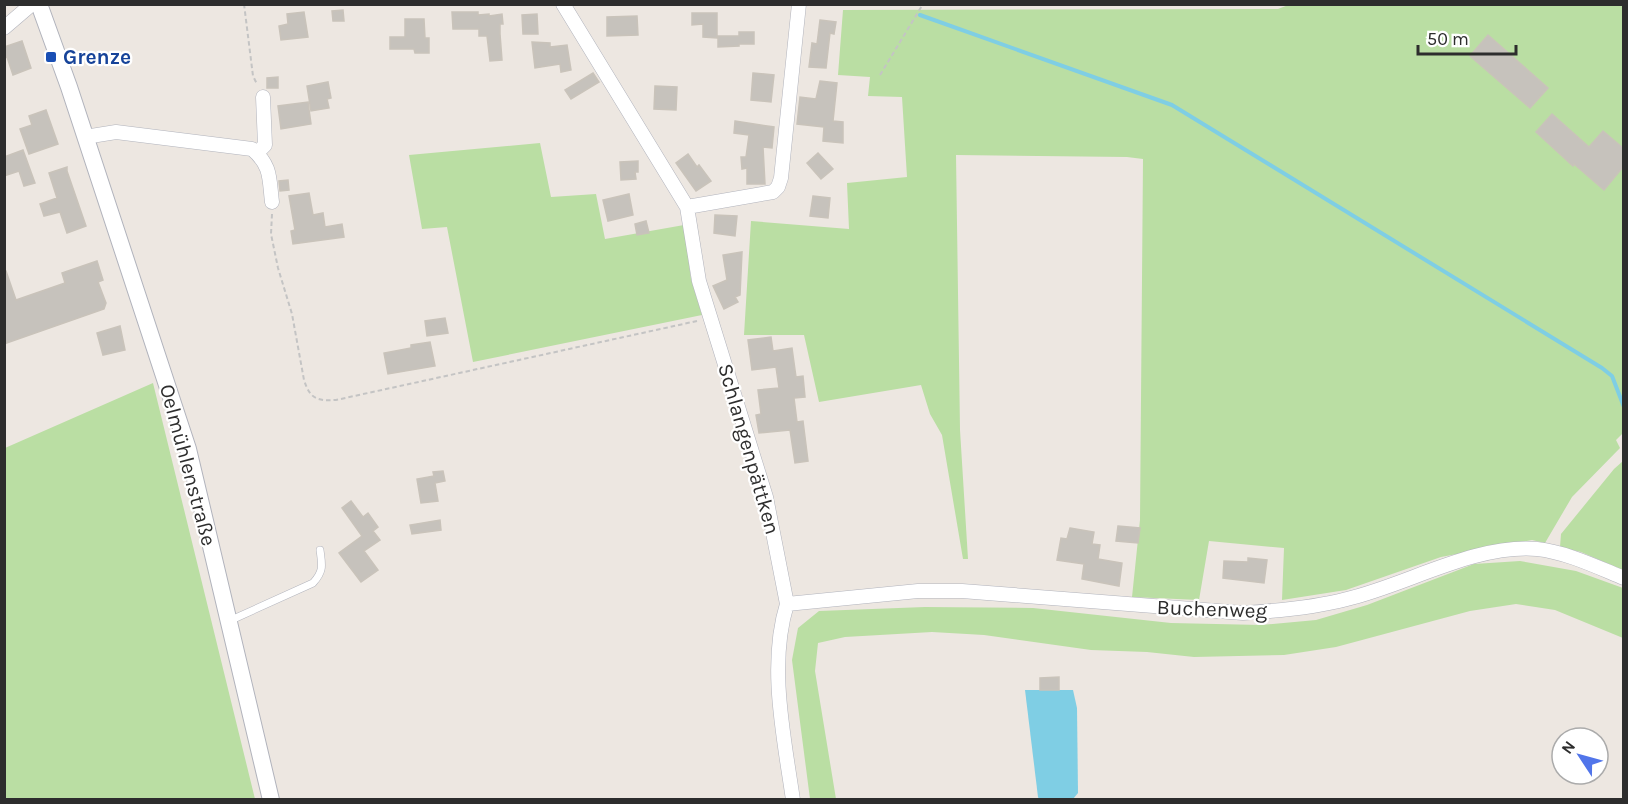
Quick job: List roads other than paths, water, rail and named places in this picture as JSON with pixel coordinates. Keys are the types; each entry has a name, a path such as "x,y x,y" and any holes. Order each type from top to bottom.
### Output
{"street":[{"path":"4,28 32,4"},
{"name":"Oelmühlenstraße","path":"39,4 58,55 188,449 271,800"},
{"name":"Schlangenpättken","path":"563,4 687,207 699,281 766,497 787,604 778,657 782,722 793,800"},
{"path":"687,207 773,192 778,187 781,178 800,4"},
{"path":"257,153 265,145 263,97"},
{"path":"85,137 116,132 252,149 262,158 268,171 272,202"},
{"name":"Buchenweg","path":"787,604 918,591 951,591 1243,613 1287,610 1348,599 1497,551 1537,549 1585,562 1623,578"}],"lane":[{"path":"229,621 313,584 323,567 320,550"}],"water":[{"path":"1025,690 1073,690 1077,708 1078,793 1073,799 1039,799 1038,797"}],"waterway":[{"path":"920,15 1172,105 1602,368 1612,376 1624,407"}],"place":[{"name":"Grenze","path":"51,57"}]}
